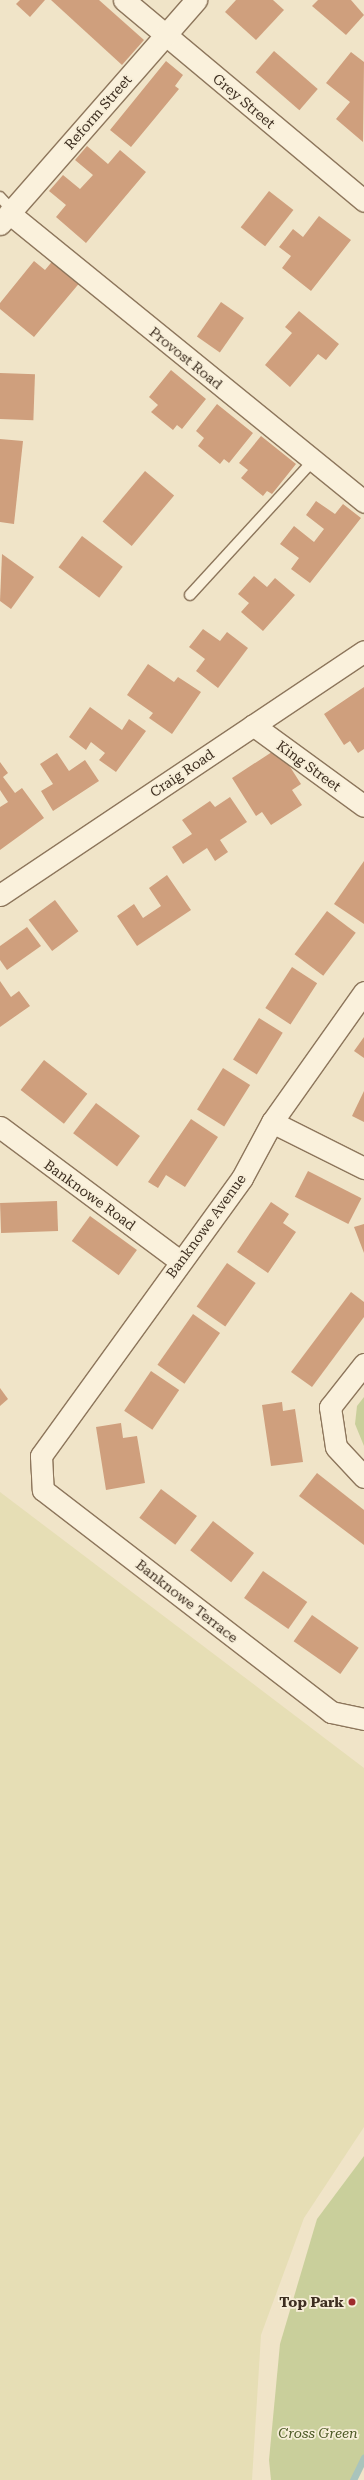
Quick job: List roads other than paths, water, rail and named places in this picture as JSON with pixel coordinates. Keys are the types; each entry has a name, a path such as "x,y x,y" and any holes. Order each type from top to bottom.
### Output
{"street":[{"name":"Grey Street","path":"124,0 364,201"},
{"name":"Reform Street","path":"5,211 196,0"},
{"name":"Provost Road","path":"5,211 364,502"},
{"name":"Craig Road","path":"0,895 364,651"},
{"name":"King Street","path":"253,725 364,806"},
{"name":"Banknowe Avenue","path":"41,1456 180,1261 242,1178 272,1122 364,992"},
{"path":"272,1122 364,1168"},
{"name":"Banknowe Road","path":"3,1135 180,1261"},
{"path":"364,1364 330,1407 336,1447 364,1477"},
{"name":"Banknowe Terrace","path":"41,1456 43,1490 331,1712 364,1719"}],"lane":[{"path":"190,595 313,460"}],"waterway":[{"path":"353,2480 364,2457"}],"place":[{"name":"Top Park","path":"352,2302"}],"park label":[{"name":"Cross Green","path":"318,2433"}]}
